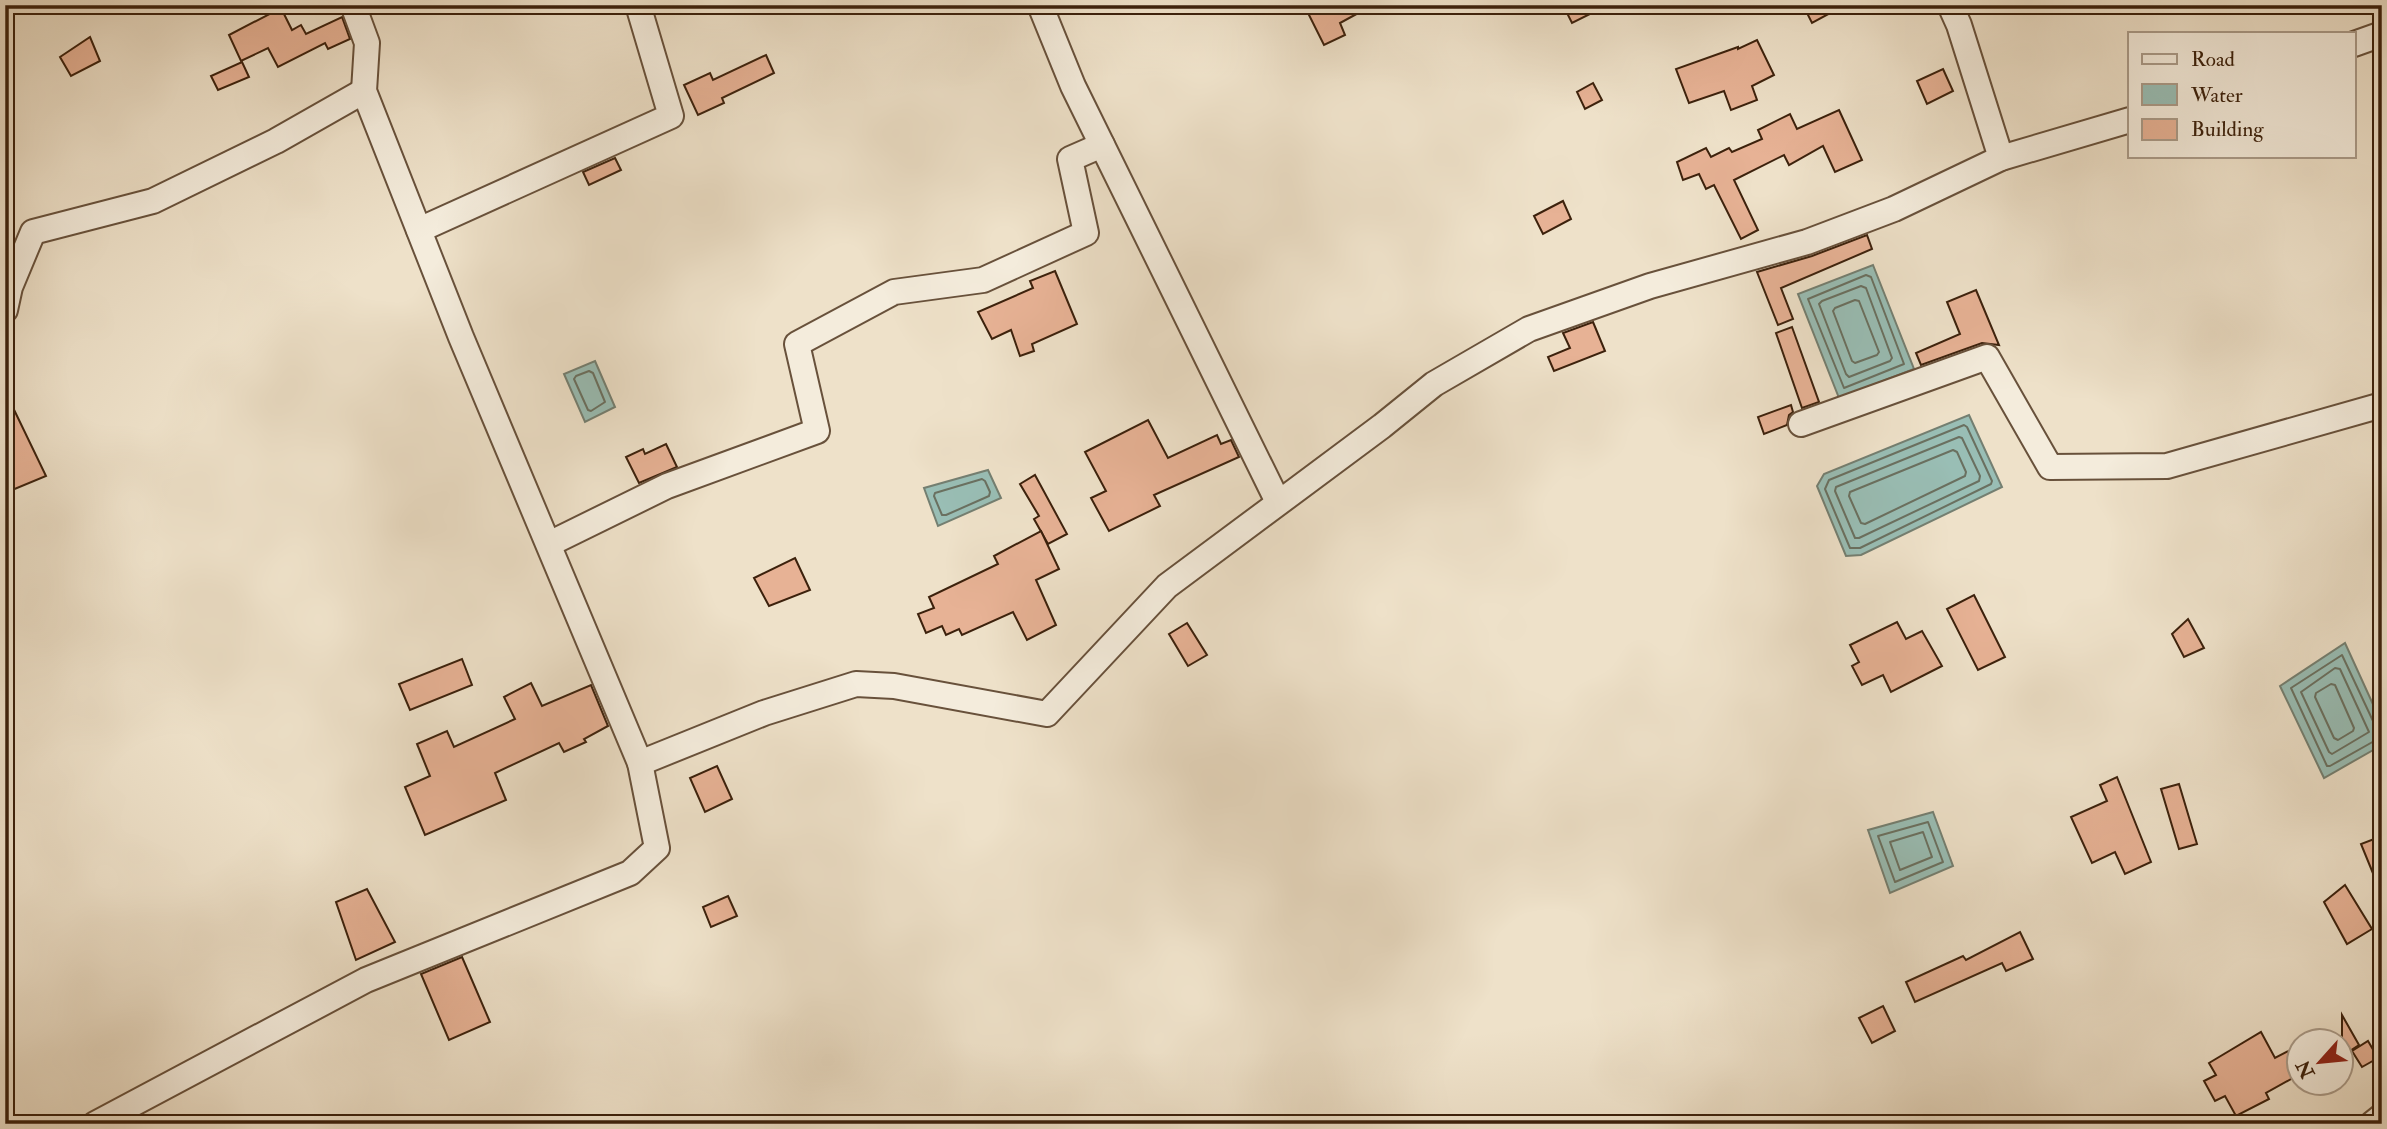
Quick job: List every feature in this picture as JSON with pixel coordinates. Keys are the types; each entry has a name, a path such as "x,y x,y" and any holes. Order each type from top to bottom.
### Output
{"street":[{"path":"95,1124 366,980 630,873 657,848 640,763 461,337 364,91 367,43 354,5"},
{"path":"419,230 671,116 638,5"},
{"path":"1040,5 1073,86 1278,502"},
{"path":"1950,5 1959,25 2001,158"},
{"path":"2356,43 2382,34"},
{"path":"5,310 10,287 33,232 153,201 276,141 364,91"},
{"path":"640,763 764,713 856,684 894,686 1047,714 1167,586 1382,426 1434,384 1529,329 1650,286 1807,242 1894,209 2001,158 2128,121"},
{"path":"549,544 667,486 817,431 797,344 894,292 983,280 1086,233 1070,159 1102,145"},
{"path":"1801,424 1987,357 2050,467 2167,466 2382,405"},
{"path":"2372,1124 2382,1116"}],"water":[{"path":"1873,265 1914,369 1839,398 1798,294"},
{"path":"595,361 615,407 585,422 564,374"},
{"path":"1969,415 2002,487 1861,555 1846,556 1817,486 1824,474"},
{"path":"988,470 1001,498 938,526 924,488"},
{"path":"2345,643 2382,724 2382,745 2324,778 2280,686"},
{"path":"1933,812 1953,866 1890,893 1868,830"}],"building":[{"path":"1304,5 1373,5 1340,23 1345,35 1324,45"},
{"path":"1563,5 1608,5 1572,23"},
{"path":"1803,5 1845,5 1812,23"},
{"path":"281,8 292,30 301,25 306,34 342,17 350,39 328,49 325,43 278,67 268,48 241,61 229,35"},
{"path":"90,37 100,61 71,76 60,57"},
{"path":"1757,40 1774,75 1752,86 1757,100 1731,110 1724,91 1689,103 1676,69"},
{"path":"766,55 774,73 722,98 724,103 698,115 684,85 710,73 713,80"},
{"path":"242,62 249,77 218,90 211,76"},
{"path":"1943,69 1953,91 1927,104 1917,81"},
{"path":"1593,83 1602,100 1585,109 1577,92"},
{"path":"1839,110 1862,160 1835,172 1823,146 1789,165 1784,155 1734,180 1758,230 1741,239 1714,185 1706,189 1699,174 1683,180 1677,162 1706,148 1711,157 1729,148 1732,152 1762,139 1758,130 1790,114 1797,129"},
{"path":"615,158 621,170 589,185 583,172"},
{"path":"1563,201 1571,219 1543,234 1534,216"},
{"path":"1867,235 1872,249 1781,288 1793,319 1778,325 1757,272 1812,256"},
{"path":"1055,271 1077,324 1032,344 1034,351 1020,356 1011,330 992,339 978,312 1033,288 1030,281"},
{"path":"1976,290 1999,345 1982,343 1921,365 1916,353 1960,334 1947,302"},
{"path":"1593,322 1605,351 1554,371 1548,357 1570,348 1563,333"},
{"path":"1792,327 1819,402 1802,408 1776,333"},
{"path":"5,391 46,476 5,493"},
{"path":"1791,405 1793,412 1789,415 1787,425 1764,434 1758,417"},
{"path":"1148,420 1168,458 1217,435 1221,444 1231,440 1239,457 1154,495 1160,506 1109,531 1091,498 1106,491 1085,452"},
{"path":"666,444 677,467 639,483 626,457 643,449 645,454"},
{"path":"1035,475 1067,534 1048,544 1034,519 1039,516 1020,484"},
{"path":"1041,531 1059,569 1036,580 1056,625 1027,640 1013,612 962,635 959,629 946,635 942,626 926,633 918,614 934,608 929,597 998,564 994,556"},
{"path":"795,558 810,590 769,606 754,578"},
{"path":"1974,595 2005,657 1978,670 1947,609"},
{"path":"2188,619 2204,648 2184,657 2172,634"},
{"path":"1897,622 1906,639 1922,631 1942,666 1891,692 1883,675 1862,685 1852,666 1859,662 1850,645"},
{"path":"1187,623 1207,655 1188,666 1169,634"},
{"path":"462,659 472,685 410,710 399,684"},
{"path":"531,683 542,706 591,685 608,726 584,739 586,742 564,752 559,743 495,773 506,800 425,835 405,787 430,776 417,744 447,731 454,747 515,719 504,697"},
{"path":"717,766 732,799 705,812 690,778"},
{"path":"2117,777 2151,862 2125,874 2115,852 2092,863 2071,817 2107,801 2100,785"},
{"path":"2179,784 2197,844 2179,849 2161,789"},
{"path":"2382,836 2382,893 2381,893 2361,844"},
{"path":"2345,885 2372,929 2347,944 2324,902"},
{"path":"367,889 395,942 356,960 336,902"},
{"path":"728,896 737,916 711,927 703,907"},
{"path":"2020,932 2033,959 2006,971 2002,963 1915,1002 1906,982 1963,956 1966,960"},
{"path":"462,957 490,1022 449,1040 421,974"},
{"path":"1883,1006 1895,1031 1872,1043 1859,1018"},
{"path":"2342,1015 2349,1028 2342,1028"},
{"path":"2261,1032 2275,1058 2286,1052 2286,1082 2266,1093 2269,1099 2236,1116 2225,1096 2215,1101 2204,1081 2216,1075 2209,1063"},
{"path":"2368,1041 2378,1058 2362,1067 2356,1057 2356,1048"}]}
